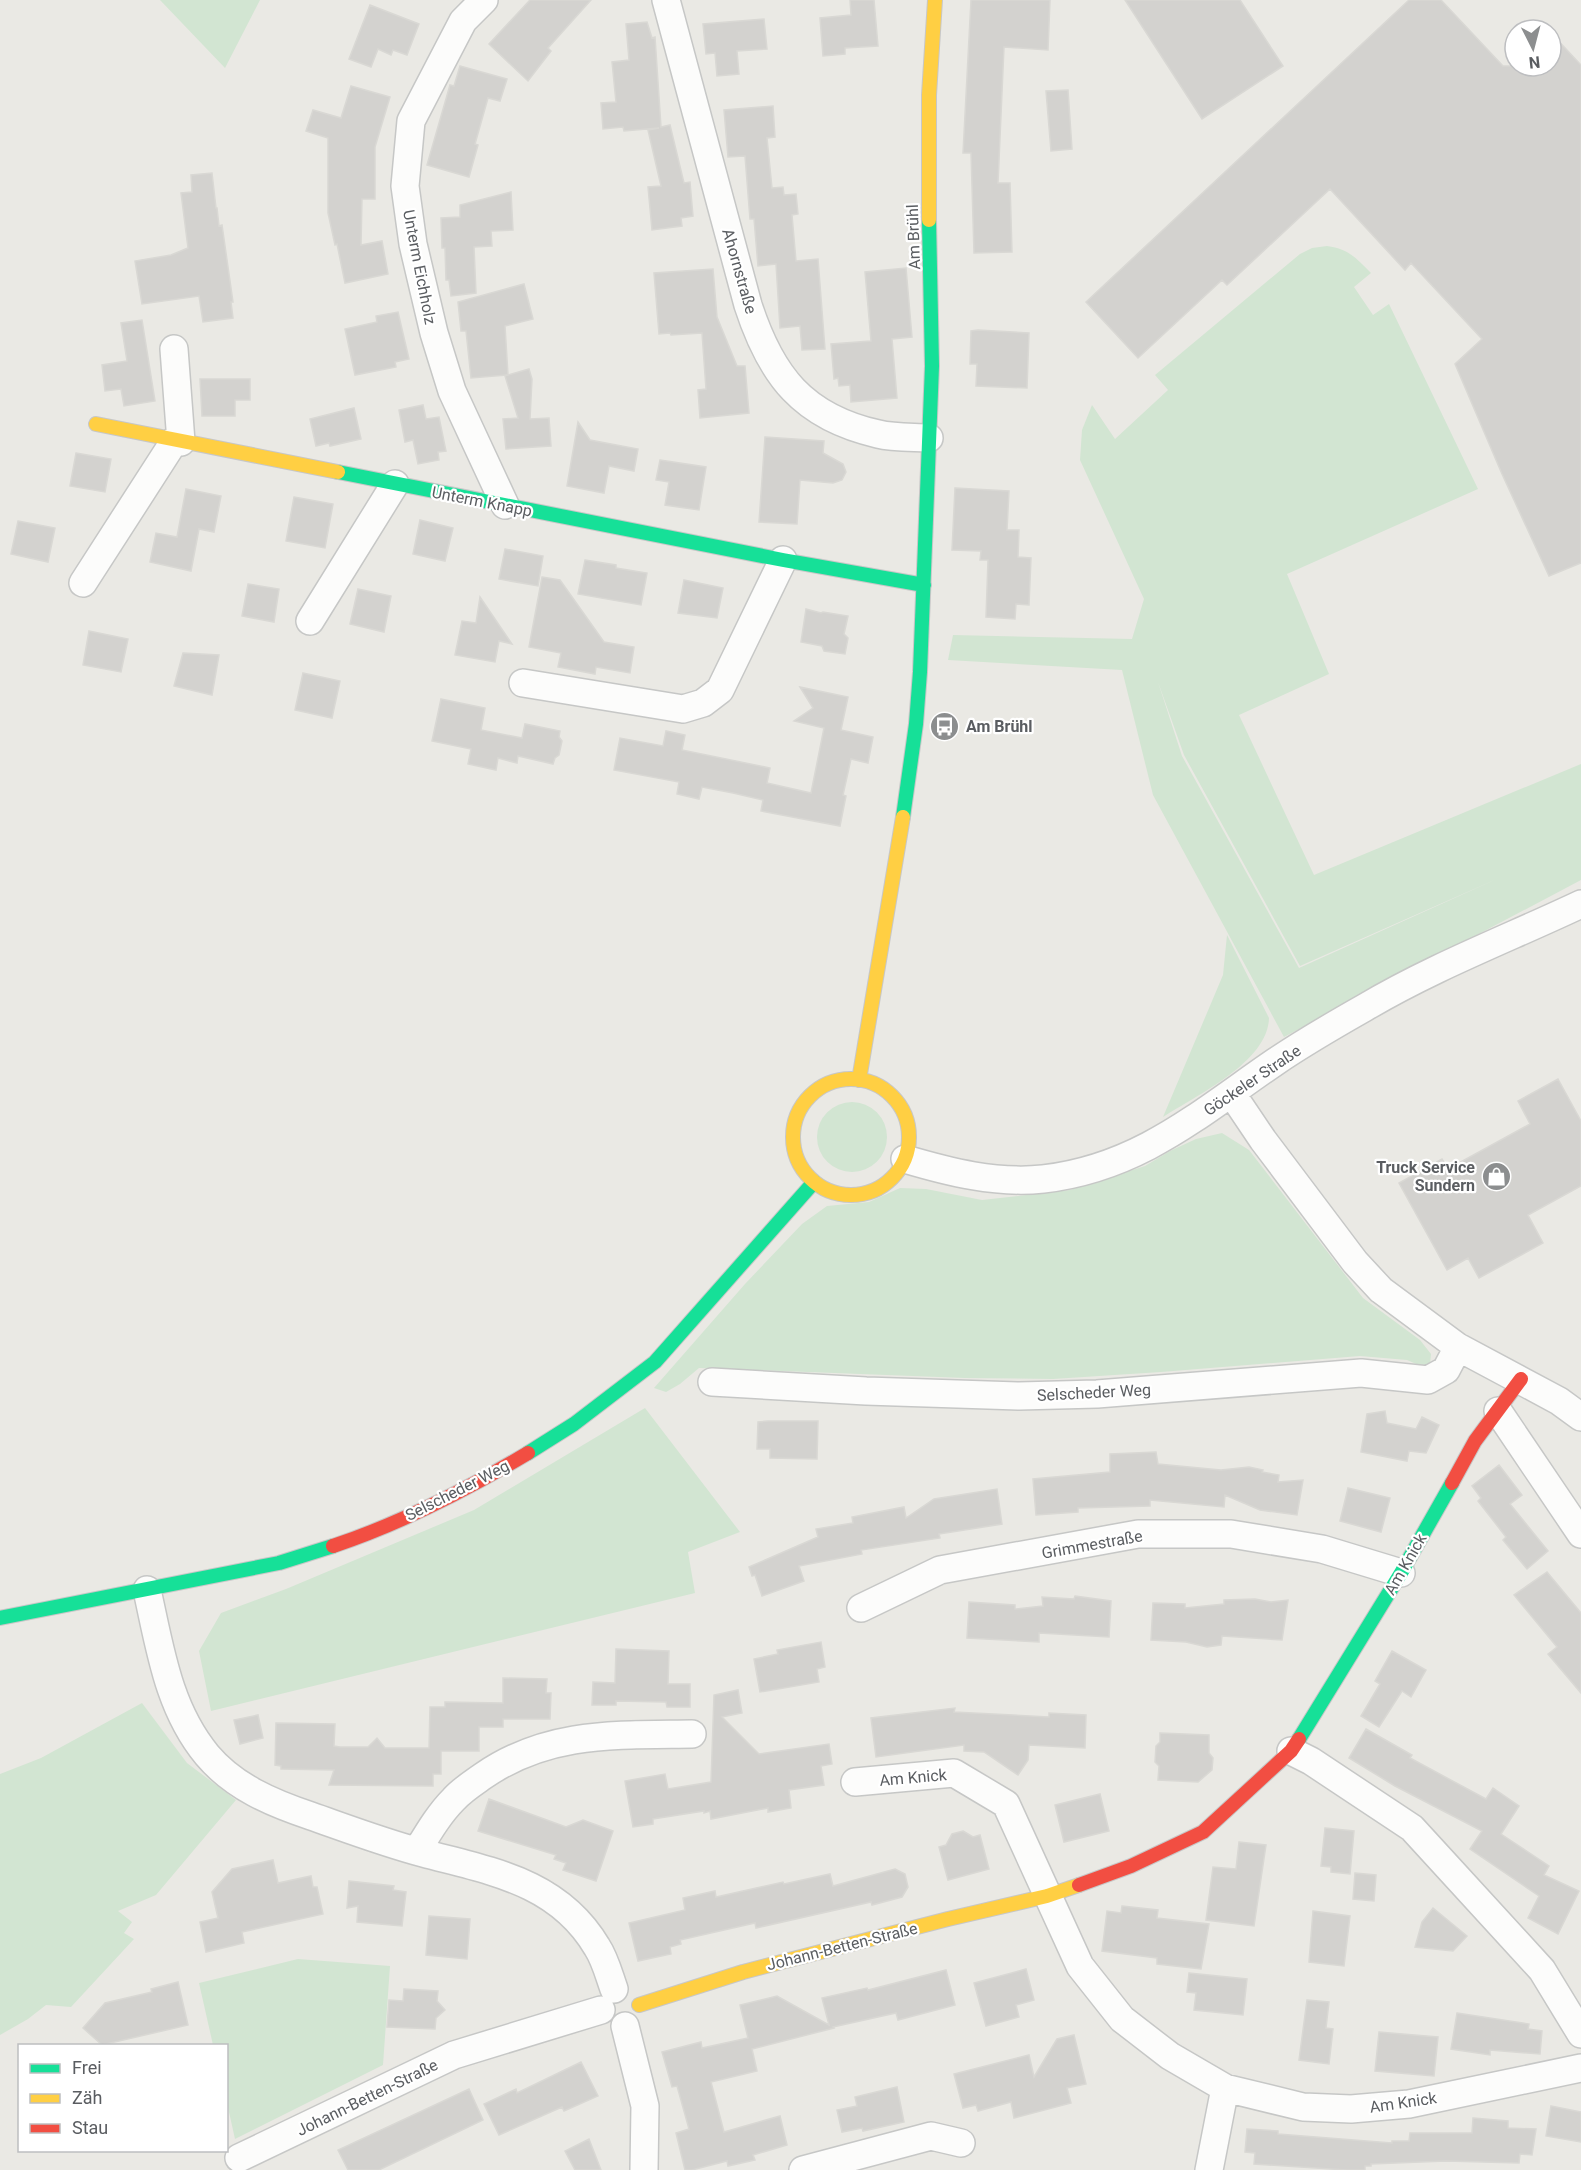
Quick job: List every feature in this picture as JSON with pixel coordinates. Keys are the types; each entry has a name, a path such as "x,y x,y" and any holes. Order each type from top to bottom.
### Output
{"street":[{"name":"Unterm Eichholz","path":"484,0 463,21 411,121 405,186 412,244 434,333 452,391 505,506"},
{"name":"Ahornstraße","path":"666,0 748,305 765,351 778,371 807,404 833,419 879,435 928,438"},
{"name":"Am Brühl","path":"859,1080 897,856 916,724 932,366 928,177 929,95 935,0"},
{"path":"83,583 178,441 174,349"},
{"name":"Unterm Knapp","path":"96,424 505,506 924,585"},
{"path":"310,621 395,484"},
{"path":"523,683 683,709 703,703 720,690 783,560"},
{"name":"Göckeler Straße","path":"905,1159 948,1172 994,1179 1042,1179 1088,1171 1130,1157 1172,1135 1275,1062 1365,1007 1412,982 1581,904"},
{"path":"859,1080 882,1088 896,1100 905,1116 909,1137 905,1159 893,1177 882,1186 868,1192 849,1195 831,1191 814,1182 802,1167 794,1149 793,1134 796,1118 803,1104 826,1085 840,1081 859,1080"},
{"path":"1232,1094 1263,1140 1355,1262 1381,1290 1458,1347 1521,1379 1581,1417"},
{"name":"Selscheder Weg","path":"0,1618 297,1558 372,1531 447,1499 566,1430 654,1362 814,1182"},
{"name":"Selscheder Weg","path":"712,1382 866,1391 1019,1396 1097,1394 1361,1373 1428,1380 1446,1370 1458,1347"},
{"name":"Am Knick","path":"1047,1896 1131,1866 1203,1832 1291,1751 1401,1573 1475,1441 1521,1379"},
{"path":"1498,1411 1581,1534"},
{"name":"Grimmestraße","path":"861,1608 940,1570 1138,1534 1231,1534 1323,1549 1401,1573"},
{"path":"147,1590 175,1704 197,1741 222,1770 237,1782 272,1802 417,1851 515,1878 534,1886 570,1913 598,1947 608,1999 629,1990 634,1994 632,2016 645,2106 644,2170"},
{"path":"417,1851 436,1820 456,1797 500,1764 520,1755 562,1741 585,1738 692,1734"},
{"path":"1291,1751 1311,1761 1412,1828 1542,1970 1581,2034"},
{"name":"Am Knick","path":"855,1782 954,1773 1006,1804 1080,1966 1122,2019 1170,2056 1225,2088 1304,2107 1351,2109 1409,2104 1581,2068"},
{"name":"Johann-Betten-Straße","path":"632,2016 743,1972 1047,1896"},
{"name":"Johann-Betten-Straße","path":"239,2158 454,2055 608,1999"},
{"path":"1209,2170 1225,2088"},
{"path":"803,2170 930,2136 961,2143"}],"green space":[{"path":"160,0 260,0 225,68"},
{"path":"1327,246 1341,249 1371,273 1354,287 1373,315 1389,304 1478,489 1287,574 1329,674 1239,715 1314,875 1581,764 1581,880 1284,1037 1153,795 1122,670 948,660 953,635 1132,639 1144,599 1080,460 1082,430 1092,405 1115,439 1168,390 1155,375 1300,254 1312,248","holes":["1158,682 1184,755 1300,966 1499,878 1299,968 1182,756"]},
{"path":"1227,935 1269,1018 1266,1034 1257,1049 1228,1076 1163,1117 1223,975"},
{"path":"852,1102 871,1108 881,1118 887,1137 881,1156 871,1166 852,1172 833,1166 823,1156 817,1137 823,1118 833,1108"},
{"path":"1222,1133 1249,1150 1363,1298 1420,1340 1431,1354 1430,1364 1421,1366 1407,1360 1360,1356 1053,1379 699,1368 666,1392 654,1388 745,1284 802,1224 827,1206 869,1202 900,1188 926,1189 982,1200 1070,1190 1145,1166 1196,1139"},
{"path":"645,1408 740,1532 688,1552 695,1593 211,1711 199,1651 221,1613 286,1589 474,1510"},
{"path":"142,1703 187,1763 236,1800 156,1895 118,1911 132,1922 124,1933 134,1939 71,2007 46,2005 28,2019 0,2035 0,1774 41,1758"},
{"path":"298,1959 390,1966 383,2065 235,2139 228,2108 228,2044 213,2044 199,1983"}],"building":[{"path":"530,0 591,0 548,48 551,51 528,81 489,44"},
{"path":"850,0 874,0 878,46 845,48 845,54 823,56 820,18 851,15"},
{"path":"971,0 1050,0 1048,50 1004,47 998,183 1010,183 1012,252 974,253 971,153 963,153"},
{"path":"1125,0 1240,0 1283,66 1202,119"},
{"path":"1409,0 1441,0 1503,66 1503,78 1563,78 1563,46 1581,65 1581,563 1549,576 1502,474 1455,364 1482,339 1411,263 1405,270 1330,189 1227,285 1222,280 1138,358 1086,302"},
{"path":"370,5 419,24 407,55 393,50 391,55 378,49 371,67 349,59"},
{"path":"764,19 767,49 737,51 739,74 717,76 715,53 706,54 703,24"},
{"path":"647,22 652,38 655,37 661,127 670,125 684,183 690,182 693,216 681,218 682,226 652,230 648,187 661,186 648,130 659,128 624,131 623,127 603,129 601,103 616,102 612,62 629,60 626,24"},
{"path":"460,66 507,79 500,101 488,98 475,144 478,145 469,177 427,165 450,85 454,86"},
{"path":"351,86 390,97 375,147 375,199 362,199 361,245 382,241 388,274 345,283 328,213 328,138 306,131 313,110 341,118"},
{"path":"1068,90 1072,149 1051,151 1046,91"},
{"path":"773,106 775,137 767,138 772,188 783,187 784,195 796,194 798,214 792,215 796,261 818,259 825,349 802,350 800,326 780,328 776,264 758,266 754,219 750,219 745,156 728,157 724,110"},
{"path":"212,173 219,226 222,225 233,302 231,302 233,318 203,322 199,296 142,304 135,261 171,255 188,248 181,193 192,192 191,175"},
{"path":"511,192 513,230 491,231 492,246 474,247 476,293 451,296 449,280 446,280 441,218 460,217 460,205"},
{"path":"906,268 912,337 892,339 897,398 851,402 850,385 839,386 838,378 834,379 831,344 871,341 865,272"},
{"path":"713,269 717,317 737,366 745,366 749,413 700,418 698,390 706,389 702,333 659,334 654,273"},
{"path":"524,284 533,319 505,326 508,375 529,369 532,379 530,419 549,418 551,446 506,449 503,419 518,418 505,376 507,375 471,378 466,331 461,331 458,302"},
{"path":"398,312 409,359 395,362 396,367 355,375 345,329 377,322 376,316"},
{"path":"142,320 155,401 124,406 121,389 105,391 102,365 127,361 121,323"},
{"path":"971,331 1029,333 1027,388 976,386 977,364 970,364"},
{"path":"200,379 250,379 250,400 235,400 235,416 202,416"},
{"path":"423,405 426,419 439,417 446,451 438,452 439,460 418,464 413,440 405,442 399,410"},
{"path":"354,408 361,439 330,446 329,443 316,446 310,419"},
{"path":"578,422 590,440 638,449 634,471 609,466 604,493 567,486"},
{"path":"765,437 824,441 823,453 843,464 846,472 842,480 833,483 800,480 797,524 759,522"},
{"path":"76,453 111,459 105,492 70,486"},
{"path":"660,460 706,467 699,510 665,505 669,482 656,480"},
{"path":"955,488 1009,491 1007,530 1019,530 1018,557 1031,558 1029,605 1016,604 1015,619 986,617 988,560 980,560 981,551 952,550"},
{"path":"186,489 221,496 214,532 199,529 191,571 150,562 156,533 177,537"},
{"path":"294,497 333,504 325,548 286,541"},
{"path":"420,520 453,528 445,561 413,554"},
{"path":"18,521 55,528 48,562 11,554"},
{"path":"505,549 543,556 538,586 499,579"},
{"path":"585,560 647,573 641,605 578,594"},
{"path":"542,577 560,580 604,642 634,647 630,673 596,667 595,674 558,667 561,653 529,647"},
{"path":"684,580 723,588 717,618 678,613"},
{"path":"248,584 279,589 274,622 242,616"},
{"path":"358,589 391,596 384,632 350,624"},
{"path":"480,597 512,644 499,641 495,662 455,655 462,621 476,623"},
{"path":"806,609 848,616 844,634 848,638 845,654 824,651 822,646 801,642"},
{"path":"89,631 128,639 121,672 83,665"},
{"path":"183,653 219,655 212,695 174,686"},
{"path":"303,673 340,681 332,718 295,710"},
{"path":"800,687 848,697 841,730 873,737 868,763 851,759 843,795 846,796 840,826 761,811 763,800 733,793 702,787 699,799 677,794 679,782 614,770 620,738 663,746 666,731 685,735 682,750 770,768 767,783 811,793 824,728 794,721 813,708"},
{"path":"441,699 485,708 481,730 522,738 525,724 560,731 559,737 562,741 559,755 553,764 518,756 517,763 498,758 496,770 468,764 471,749 432,741"},
{"name":"Truck Service Sundern","path":"1558,1079 1581,1121 1581,1186 1528,1215 1543,1243 1479,1278 1468,1258 1447,1270 1399,1183 1442,1159 1448,1169 1530,1124 1518,1101"},
{"path":"1385,1411 1387,1423 1416,1429 1422,1417 1439,1425 1426,1453 1409,1451 1407,1461 1361,1452 1367,1414"},
{"path":"818,1421 817,1459 770,1458 770,1449 757,1449 758,1422"},
{"path":"1156,1452 1158,1464 1221,1470 1249,1467 1279,1475 1278,1482 1303,1480 1297,1515 1260,1510 1225,1495 1224,1507 1150,1500 1150,1506 1078,1508 1078,1512 1036,1515 1033,1479 1110,1472 1110,1454"},
{"path":"1499,1465 1522,1495 1510,1504 1548,1551 1527,1569 1503,1540 1506,1537 1478,1501 1481,1498 1472,1486"},
{"path":"1348,1488 1390,1498 1381,1532 1340,1521"},
{"path":"997,1489 1002,1524 939,1534 940,1538 861,1550 862,1554 799,1566 804,1581 762,1596 755,1575 752,1576 749,1567 818,1537 816,1529 853,1523 852,1517 904,1507 906,1518 934,1499"},
{"path":"1547,1572 1581,1613 1581,1693 1548,1654 1557,1647 1514,1595"},
{"path":"1075,1596 1111,1601 1109,1637 1039,1633 1039,1642 967,1638 969,1602 1015,1605 1015,1609 1043,1606 1042,1597 1074,1599"},
{"path":"1255,1599 1271,1602 1288,1600 1282,1640 1222,1636 1221,1645 1207,1647 1186,1642 1151,1640 1153,1603 1185,1604 1185,1608 1224,1604 1224,1600"},
{"path":"821,1642 825,1667 817,1669 819,1682 760,1692 754,1659 778,1654 777,1650"},
{"path":"616,1649 669,1651 668,1684 690,1684 690,1707 667,1707 666,1702 616,1701 616,1705 592,1705 593,1682 615,1683"},
{"path":"1392,1651 1426,1670 1411,1697 1402,1691 1379,1727 1361,1716 1380,1684 1375,1681"},
{"path":"503,1678 547,1679 546,1693 551,1693 550,1719 503,1719 503,1727 479,1727 479,1751 441,1751 441,1774 433,1774 433,1786 329,1785 334,1770 281,1769 281,1766 275,1765 276,1723 335,1724 334,1746 340,1747 368,1747 377,1738 385,1748 429,1748 430,1707 445,1707 445,1702 503,1703"},
{"path":"738,1690 742,1713 722,1717 759,1754 829,1744 832,1764 821,1766 824,1785 789,1790 791,1808 768,1812 768,1808 711,1819 710,1811 704,1813 704,1811 653,1819 653,1824 633,1827 625,1781 665,1774 668,1789 711,1782 714,1695"},
{"path":"955,1708 954,1712 1049,1717 1049,1713 1086,1715 1085,1748 1029,1745 1028,1760 1018,1775 984,1752 964,1751 964,1745 876,1757 871,1718"},
{"path":"258,1715 263,1738 240,1744 234,1720"},
{"path":"1366,1729 1412,1755 1410,1758 1486,1799 1493,1788 1519,1806 1501,1834 1549,1866 1544,1875 1579,1891 1558,1934 1528,1918 1539,1896 1470,1849 1482,1831 1395,1786 1349,1758"},
{"path":"1160,1733 1209,1735 1209,1753 1213,1758 1212,1770 1198,1782 1158,1780 1159,1766 1155,1762"},
{"path":"1100,1794 1109,1831 1064,1842 1055,1805"},
{"path":"489,1799 566,1827 583,1820 613,1831 596,1881 563,1870 566,1863 554,1859 556,1855 478,1831"},
{"path":"1325,1828 1354,1831 1350,1874 1331,1872 1331,1867 1321,1866"},
{"path":"963,1831 973,1837 980,1835 989,1869 948,1880 939,1847 946,1845 952,1834"},
{"path":"1239,1842 1266,1845 1254,1926 1206,1920 1213,1867 1236,1869"},
{"path":"273,1860 278,1883 311,1876 313,1887 317,1887 323,1914 242,1932 244,1943 206,1952 200,1922 218,1918 212,1892 232,1869"},
{"path":"895,1869 905,1874 908,1887 902,1897 756,1928 755,1923 680,1940 681,1944 670,1947 671,1954 638,1961 629,1923 685,1910 683,1898 715,1891 716,1897 830,1874 833,1886"},
{"path":"1355,1873 1376,1875 1374,1901 1353,1899"},
{"path":"349,1881 394,1886 393,1890 406,1892 402,1926 357,1922 358,1906 347,1908"},
{"path":"1122,1906 1158,1910 1157,1918 1209,1924 1201,1969 1157,1964 1157,1958 1102,1951 1107,1911 1121,1913"},
{"path":"1433,1908 1467,1936 1453,1951 1415,1947 1422,1922"},
{"path":"1313,1911 1350,1916 1344,1966 1309,1962"},
{"path":"429,1916 470,1919 467,1959 426,1955"},
{"path":"1026,1969 1034,2000 1016,2005 1019,2017 986,2026 974,1983"},
{"path":"946,1970 955,2005 898,2020 896,2013 752,2049 757,2071 711,2082 724,2132 780,2116 787,2145 753,2155 755,2160 728,2166 727,2161 685,2170 676,2133 689,2129 677,2086 672,2087 662,2052 701,2042 702,2048 748,2038 740,2005 777,1996 829,2025 822,1998 867,1988 868,1990"},
{"path":"1189,1973 1247,1979 1243,2015 1194,2010 1196,1993 1187,1992"},
{"path":"178,1982 188,2025 106,2044 101,2044 83,2028 105,2003 152,1992 151,1989"},
{"path":"404,1989 438,1991 437,2001 445,2010 436,2018 435,2029 387,2027 389,2000 403,2001"},
{"path":"1307,2000 1329,2002 1326,2028 1333,2029 1329,2064 1299,2060"},
{"path":"1457,2013 1529,2024 1528,2029 1542,2031 1540,2054 1490,2050 1490,2055 1451,2049"},
{"path":"1379,2032 1438,2037 1434,2076 1375,2071"},
{"path":"1074,2035 1086,2084 1067,2088 1071,2103 1014,2118 1011,2102 978,2111 976,2105 963,2108 954,2074 1029,2055 1034,2077 1057,2039"},
{"path":"581,2062 598,2096 564,2111 562,2107 499,2135 484,2104 516,2089 517,2093"},
{"path":"897,2087 904,2122 863,2131 862,2128 842,2132 837,2110 857,2106 855,2097"},
{"path":"469,2089 483,2120 379,2170 348,2170 338,2150"},
{"path":"1551,2106 1581,2112 1581,2142 1546,2136"},
{"path":"1473,2118 1508,2121 1508,2128 1536,2129 1532,2155 1520,2154 1519,2163 1446,2161 1371,2164 1371,2166 1365,2166 1365,2170 1346,2170 1254,2164 1255,2153 1245,2152 1247,2129 1278,2131 1278,2134 1392,2143 1392,2141 1409,2141 1410,2133 1472,2133"},
{"path":"589,2139 601,2170 575,2170 565,2151"}],"traffic: fast":[{"path":"903,817 916,724 920,672 932,366 929,220"},
{"path":"338,472 783,560 924,585"},
{"path":"528,1453 574,1424 655,1362 814,1182"},
{"path":"1299,1739 1401,1573 1452,1483"},
{"path":"0,1618 279,1563 333,1546"}],"traffic: slow":[{"path":"929,220 929,95 935,0"},
{"path":"96,424 338,472"},
{"path":"859,1080 903,817"},
{"path":"851,1079 873,1084 892,1096 904,1115 909,1137 904,1159 892,1178 873,1190 851,1195 829,1190 810,1178 798,1159 793,1137 798,1115 810,1096 829,1084 851,1079"},
{"path":"639,2005 743,1972 1047,1896 1079,1885"}],"traffic: jam":[{"path":"1452,1483 1475,1441 1521,1379"},
{"path":"333,1546 433,1505 528,1453"},
{"path":"1079,1885 1131,1866 1203,1832 1291,1751 1299,1739"}],"place":[{"name":"Am Brühl","path":"945,726"},
{"name":"Truck Service Sundern","path":"1496,1176"}]}
